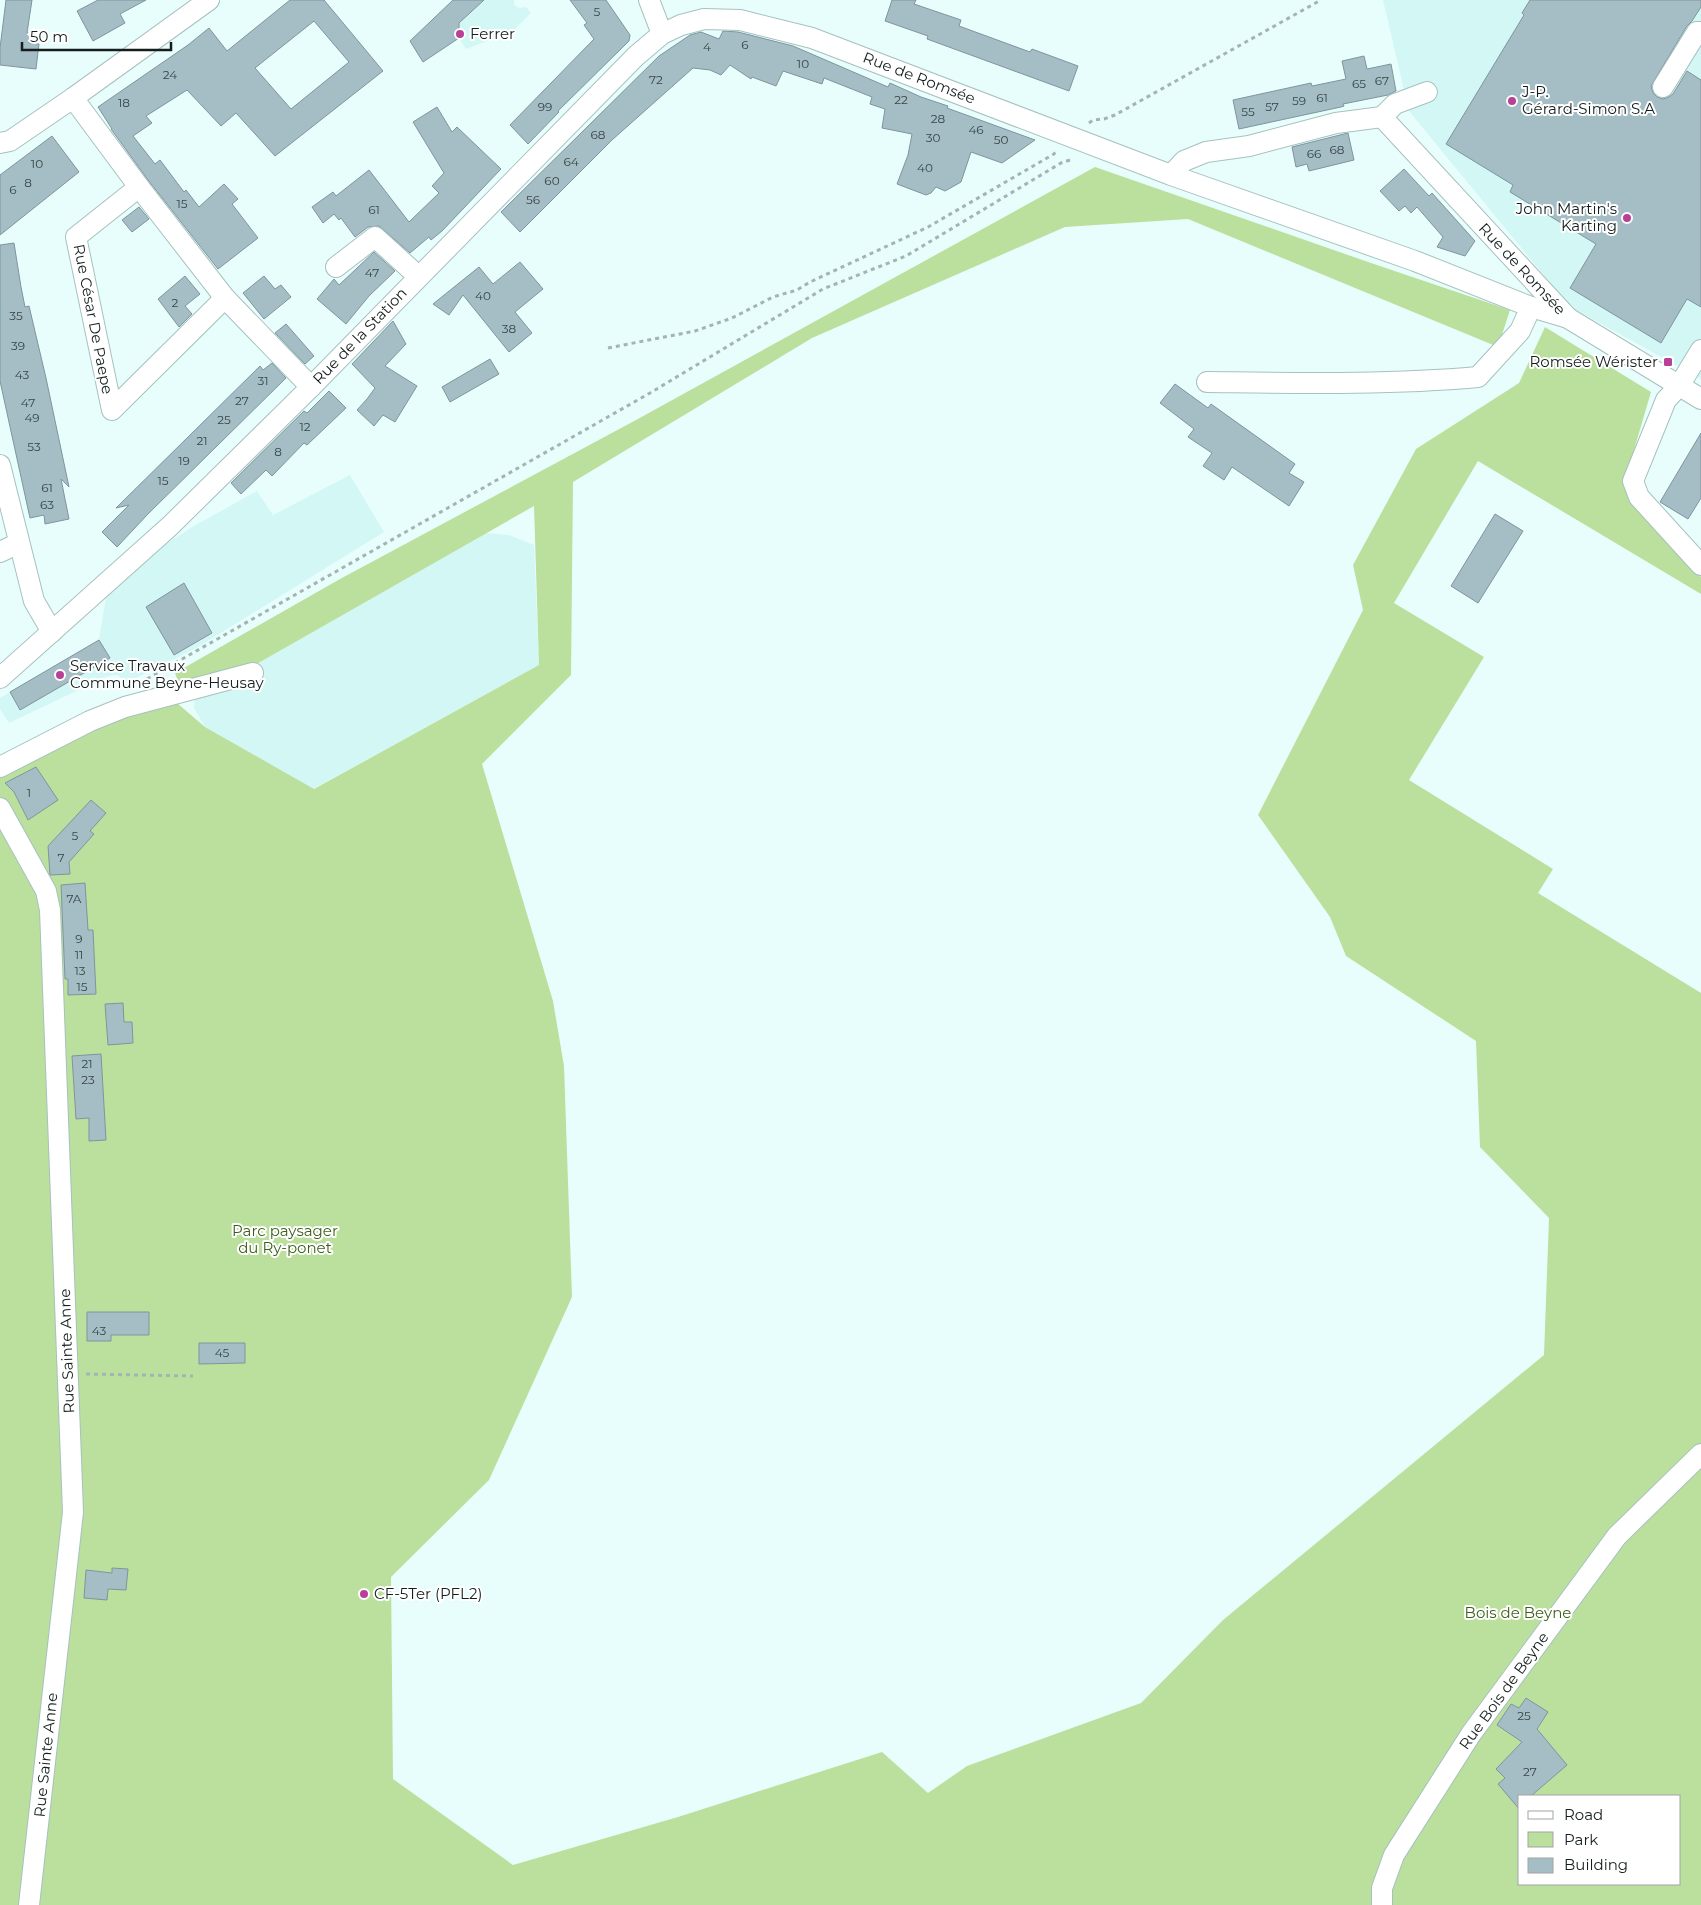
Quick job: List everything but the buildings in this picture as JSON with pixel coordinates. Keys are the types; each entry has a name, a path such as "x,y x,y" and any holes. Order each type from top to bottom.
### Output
{"street":[{"path":"0,143 10,140 73,98 210,0"},
{"path":"649,0 662,34"},
{"name":"Rue de Romsée","path":"662,34 681,25 704,19 740,20 812,38 1171,175 1415,261 1530,307 1568,318"},
{"path":"1663,87 1698,32 1701,32"},
{"name":"Rue de la Station","path":"0,678 170,526 311,387 636,56 662,34"},
{"path":"1171,175 1184,161 1206,152 1249,146 1336,123 1382,117 1395,104 1428,92"},
{"path":"73,98 139,187 226,298 311,387"},
{"name":"Rue de Romsée","path":"1382,117 1568,318"},
{"name":"Rue César De Paepe","path":"139,187 76,238 112,410 226,298"},
{"path":"336,267 375,237 418,276"},
{"path":"1207,382 1392,382 1478,377 1520,332 1530,307"},
{"path":"1568,318 1701,399"},
{"path":"1701,350 1679,386 1666,400 1634,481 1639,497 1701,565"},
{"path":"0,465 34,601 52,632"},
{"path":"0,552 19,543"},
{"path":"0,767 90,721 125,707 253,673"},
{"name":"Rue Sainte Anne","path":"0,808 6,832 46,891 50,910 73,1512 30,1905"},
{"name":"Rue Bois de Beyne","path":"1382,1905 1382,1888 1394,1855 1471,1734 1617,1536 1701,1454"}],"path":[{"path":"1115,115 1321,0"},
{"path":"608,348 695,331 732,318 773,297 797,290 810,282 928,227 1037,164 1054,154 1066,134"},
{"path":"140,683 650,392 823,289 906,256 1061,163"},
{"path":"68,1374 193,1376"}],"shaded area":[{"name":"Ferrer","path":"453,0 514,0 514,5 519,8 526,7 531,13 513,31 466,49 459,38 423,62 410,41"},
{"path":"1383,0 1701,0 1701,379 1569,306 1409,111"},
{"path":"350,475 384,532 198,647 128,682 117,675 108,676 9,723 0,709 0,698 99,640 106,597 164,545 257,491 273,515"},
{"path":"485,533 509,535 534,545 539,665 313,789 205,727 194,708 197,681 253,666"}],"green space":[{"name":"Parc paysager du Ry-ponet","path":"1095,167 1510,310 1498,347 1188,219 1065,227 812,338 573,482 571,675 482,764 553,1001 564,1066 572,1297 489,1480 391,1577 393,1779 513,1865 678,1817 882,1752 928,1793 967,1766 1141,1703 1223,1620 1544,1355 1549,1218 1480,1147 1476,1041 1346,956 1330,917 1258,815 1363,610 1353,565 1416,449 1519,383 1545,327 1651,392 1626,477 1701,577 1701,594 1478,461 1394,603 1484,657 1409,780 1553,869 1538,893 1701,993 1701,1905 0,1905 0,766 90,721 177,703 205,727 314,789 539,665 534,506 253,666 179,684 175,673 340,579 636,420"}],"place":[{"name":"Ferrer","path":"460,34"},
{"name":"J-P. Gérard-Simon S.A","path":"1512,101"},
{"name":"John Martin's Karting","path":"1627,218"},
{"name":"Romsée Wérister","path":"1668,362"},
{"name":"Service Travaux Commune Beyne-Heusay","path":"60,675"},
{"name":"CF-5Ter (PFL2)","path":"364,1594"}],"park label":[{"name":"Bois de Beyne","path":"1518,1613"}]}
